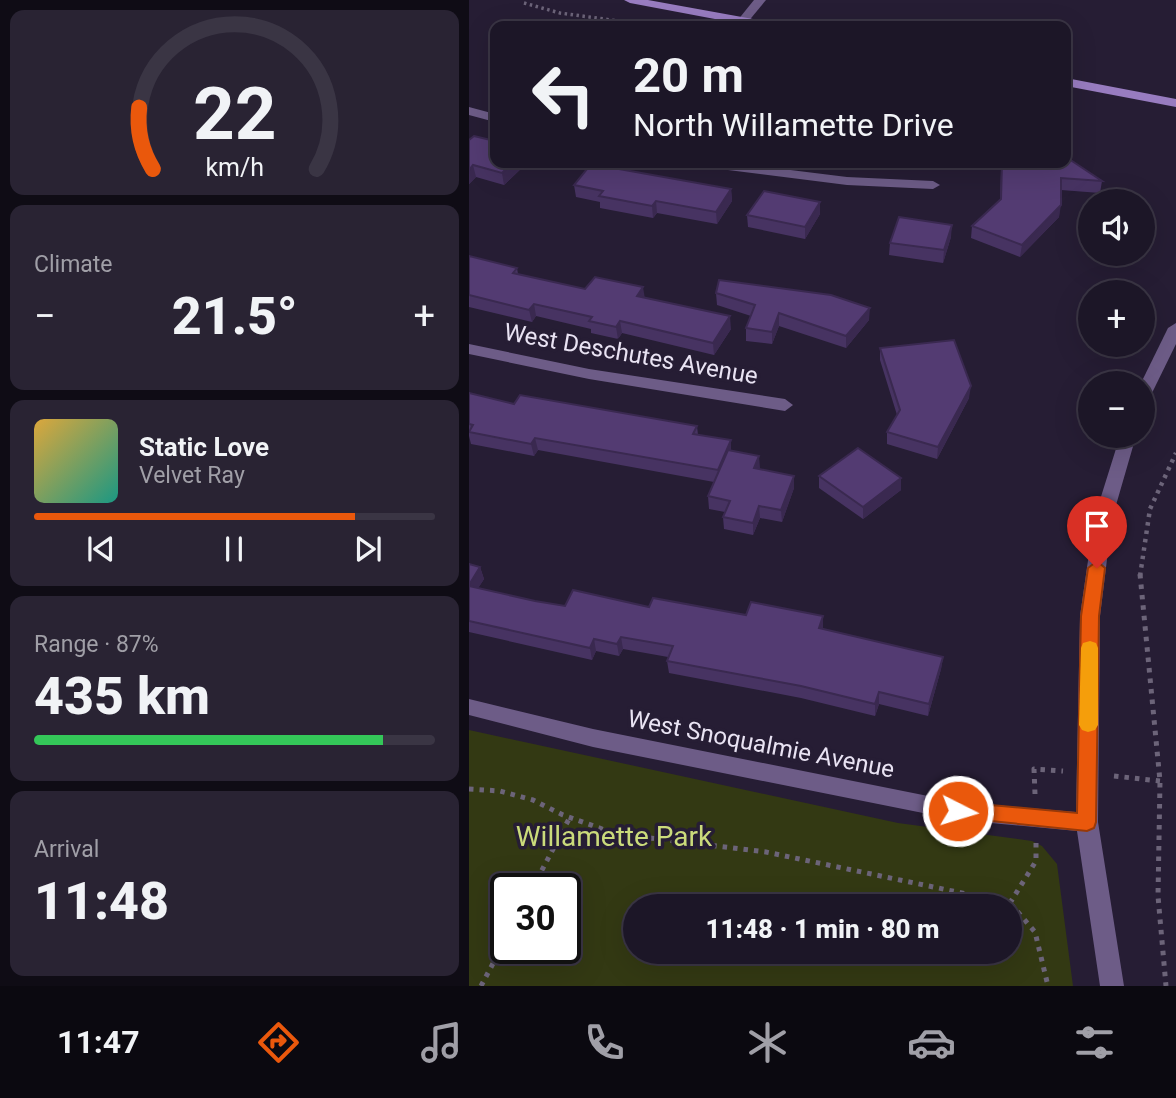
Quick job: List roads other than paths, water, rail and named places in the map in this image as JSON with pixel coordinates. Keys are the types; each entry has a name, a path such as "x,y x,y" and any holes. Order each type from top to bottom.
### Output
{"street":[{"path":"630,0 743,21 760,0"},
{"path":"1071,83 1176,103"},
{"path":"469,111 490,117"},
{"path":"744,168 847,181 933,185"},
{"path":"1155,371 1176,328"},
{"name":"West Deschutes Avenue","path":"469,349 589,374 785,405"},
{"path":"1112,986 1087,822 1090,616 1103,519 1124,448"},
{"name":"West Snoqualmie Avenue","path":"469,707 593,738 958,811 1087,822"}],"park label":[{"name":"Willamette Park","path":"614,836"}]}
